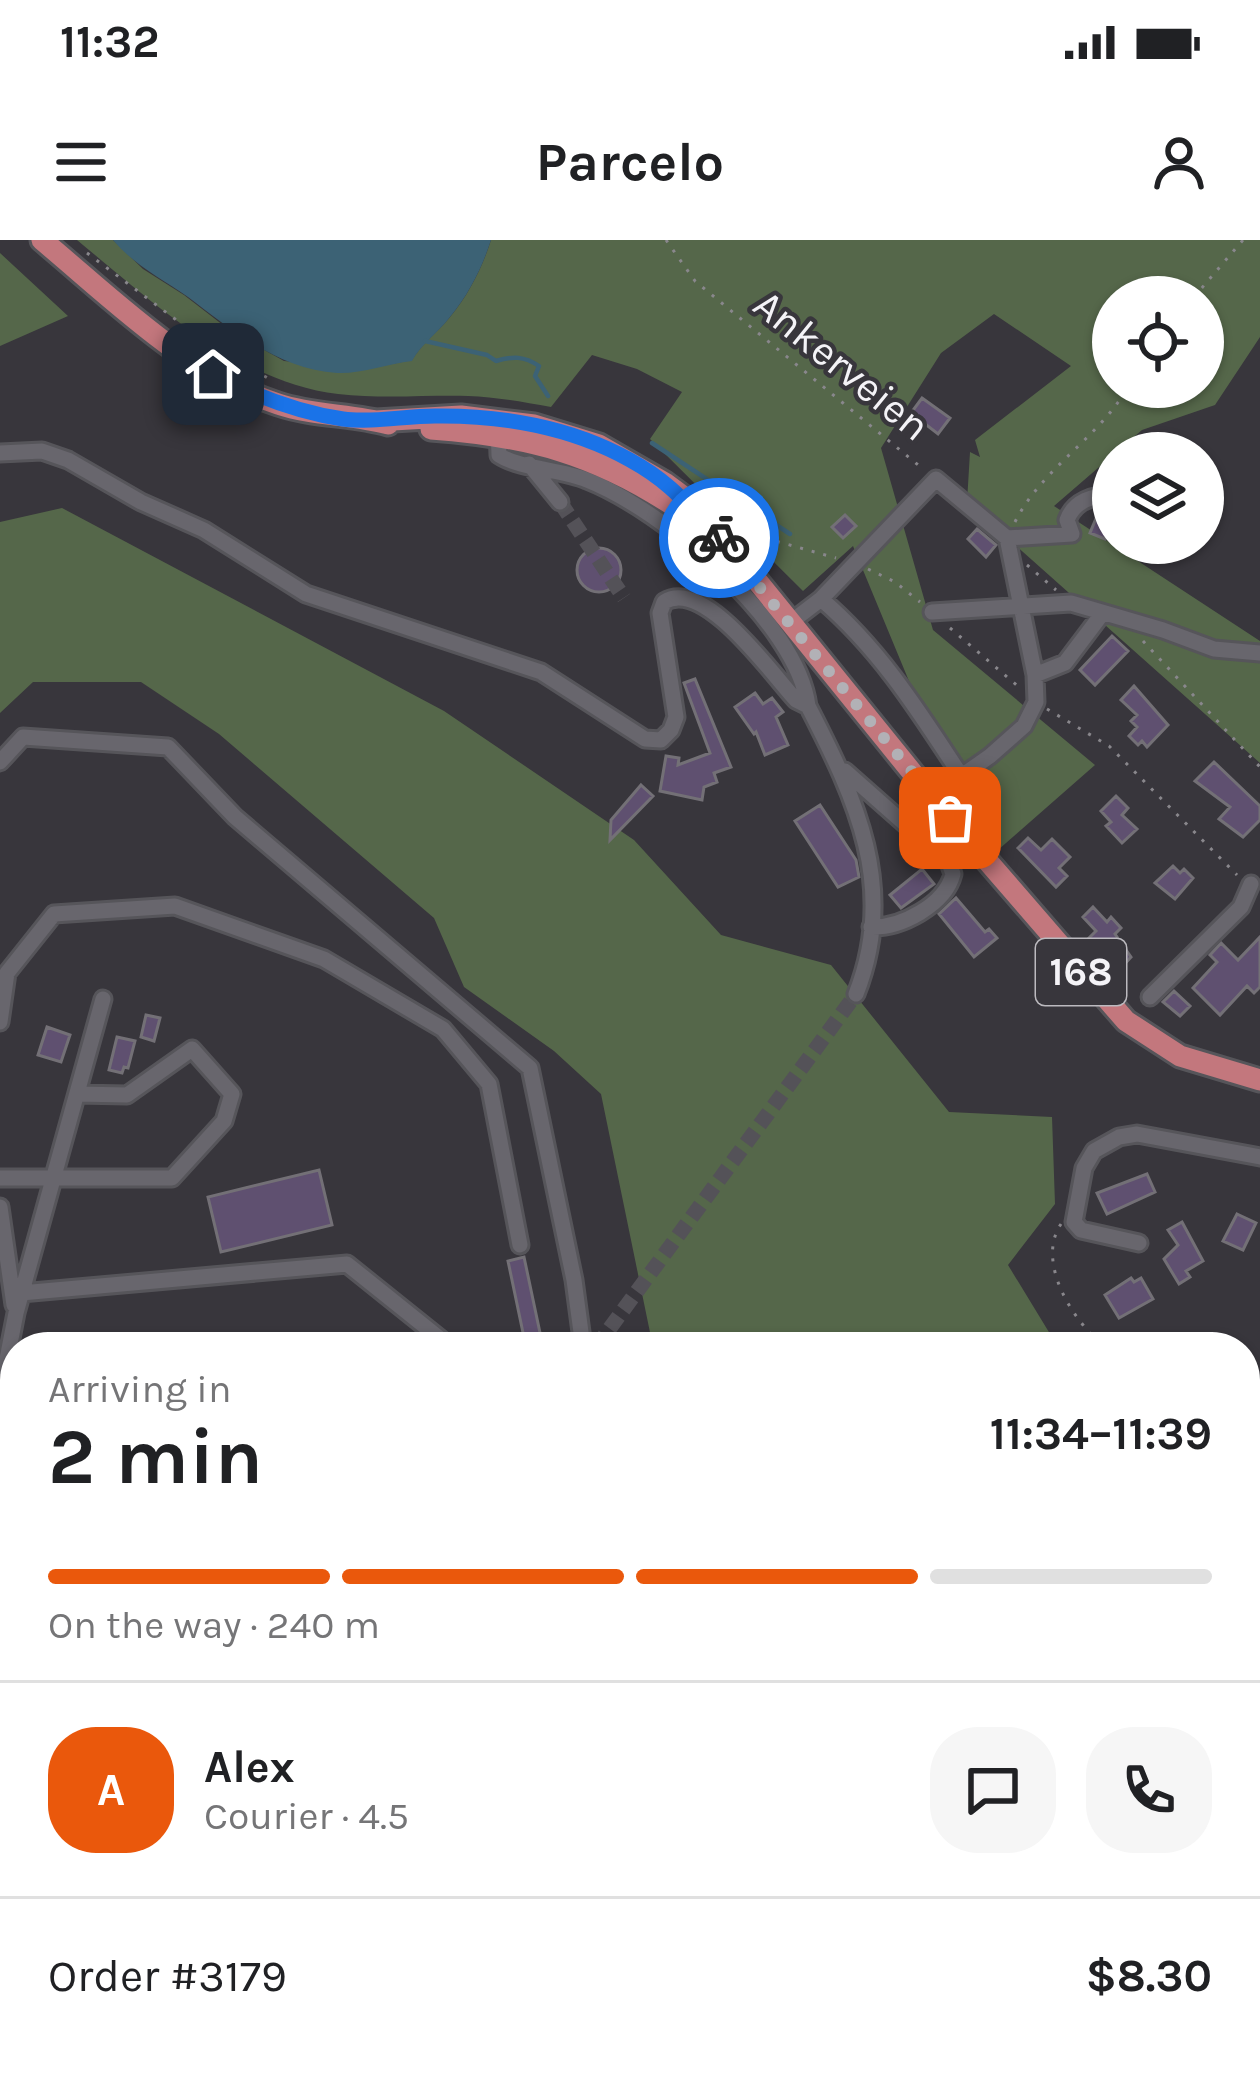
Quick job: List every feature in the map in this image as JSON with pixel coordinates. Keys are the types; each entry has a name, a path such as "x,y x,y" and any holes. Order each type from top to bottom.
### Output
{"main road":[{"name":"168","path":"42,240 152,331 230,383 296,409 376,421 434,416 573,435 627,458 688,500 932,797 1126,1021 1180,1056 1256,1076"}],"street":[{"path":"498,427 499,455 510,463 556,469 616,493 675,530 739,590 787,652 840,767 872,861 869,952 856,994"},
{"path":"0,453 42,451 68,460 141,502 205,530 306,594 541,673 645,740 661,740 676,717 660,614 664,602 674,596 689,596 703,604 796,700 808,706"},
{"path":"530,464 560,502"},
{"path":"791,622 821,599 936,479 1007,538 1035,675 1036,702 1024,726 932,797"},
{"path":"1007,538 1072,534 1067,517 1072,508 1092,498"},
{"path":"821,599 904,688 962,777"},
{"path":"932,612 1071,603 1214,650 1260,653"},
{"path":"1035,675 1065,664 1102,614"},
{"path":"0,762 23,737 168,747 236,818 530,1068 581,1332"},
{"path":"840,767 949,863 953,874 944,893 908,920 890,928 871,927"},
{"path":"1150,997 1241,907 1251,884"},
{"path":"0,1022 7,973 54,914 175,906 324,958 443,1029 489,1084 520,1245"},
{"path":"12,1332 104,999"},
{"path":"0,1178 172,1178 224,1120 232,1094 192,1049 127,1095 77,1094"},
{"path":"1139,1243 1082,1230 1073,1222 1084,1168 1104,1143 1137,1134 1260,1157"},
{"path":"0,1207 16,1313"},
{"path":"21,1293 347,1264 433,1332"}],"path":[{"name":"Ankerveien","path":"666,240 695,281 936,479"},
{"path":"1211,276 1243,240"},
{"path":"1007,538 1025,502 1047,474 1098,428 1112,408"},
{"path":"856,564 895,582 1036,702 1108,746 1251,884"},
{"path":"1027,565 1071,603"},
{"path":"1122,617 1260,767"},
{"path":"1072,1212 1056,1231 1054,1254 1059,1283 1089,1332"}],"green space":[{"path":"77,240 113,240 143,269 232,332 284,361 366,369 412,360 463,299 491,240 1260,240 1260,337 1224,391 1224,276 1092,276 1092,408 1206,408 1140,432 1092,432 1092,473 1054,506 1092,531 1092,564 1143,564 1260,641 1260,763 967,502 970,452 980,457 975,440 1071,366 994,314 941,353 881,448 933,630 1095,765 998,850 933,739 853,546 803,591 650,439 682,392 637,369 592,355 551,407 478,397 338,394 265,373 166,312"},
{"path":"0,253 68,316 0,346"},
{"path":"62,508 444,711 634,840 721,935 831,965 949,1112 1052,1117 1055,1204 1008,1265 1049,1332 650,1332 601,1094 554,1051 464,987 434,918 219,734 141,682 33,682 0,713 0,522"}],"water":[{"path":"113,240 491,240 463,299 412,361 337,373 295,364 257,346 139,264"}],"building":[{"path":"922,398 950,418 938,434 911,413"},
{"path":"845,515 856,526 843,538 832,527"},
{"path":"977,529 996,545 986,557 968,539"},
{"path":"599,548 615,554 621,570 615,586 599,592 583,586 577,570 583,554"},
{"path":"1112,636 1128,651 1095,685 1080,670"},
{"path":"695,679 731,767 714,773 717,782 704,787 702,800 660,791 666,756 679,758 678,765 710,753 684,683"},
{"path":"1134,686 1168,725 1147,747 1129,736 1137,727 1131,721 1137,715 1121,700"},
{"path":"755,693 763,704 772,698 783,712 776,717 788,745 765,755 756,732 735,707"},
{"path":"1214,762 1260,806 1260,820 1243,837 1219,819 1230,807 1195,781"},
{"path":"641,785 653,796 610,840 611,820"},
{"path":"1116,796 1128,808 1122,815 1137,829 1122,843 1106,826 1111,822 1101,811"},
{"path":"820,805 856,860 859,877 838,887 795,821"},
{"path":"1028,838 1041,850 1052,839 1070,857 1059,868 1067,876 1056,887 1018,848"},
{"path":"1173,866 1193,878 1175,899 1155,883"},
{"path":"922,869 934,884 901,908 890,895"},
{"path":"956,898 985,932 989,929 997,938 974,957 939,914"},
{"path":"1093,907 1107,922 1111,917 1121,928 1115,934 1131,957 1119,970 1086,941 1096,931 1083,917"},
{"path":"1260,937 1260,987 1254,993 1247,986 1220,1015 1193,988 1217,962 1210,955 1221,943 1238,960"},
{"path":"1174,991 1190,1006 1180,1016 1163,1002"},
{"path":"146,1015 160,1018 154,1041 141,1037"},
{"path":"47,1027 70,1035 61,1062 38,1055"},
{"path":"117,1037 135,1041 128,1068 122,1073 109,1070"},
{"path":"319,1170 332,1225 221,1252 208,1197"},
{"path":"1147,1174 1155,1192 1107,1214 1097,1193"},
{"path":"1237,1214 1256,1223 1243,1250 1223,1241"},
{"path":"1182,1222 1203,1261 1186,1271 1190,1277 1179,1284 1164,1259 1178,1245 1168,1230"},
{"path":"524,1257 540,1332 523,1332 508,1261"},
{"path":"1131,1278 1134,1282 1141,1278 1153,1299 1119,1318 1105,1295"}],"waterway":[{"path":"425,341 496,361 528,360 539,366 535,376 548,396"},
{"path":"652,443 790,534"}],"tunnel":[{"path":"560,502 624,598"},
{"path":"607,1332 856,994"}],"way so far":[{"path":"719,538 950,818"}],"route":[{"path":"213,374 278,404 346,419 461,416 573,435 627,458 665,482 688,500 719,538"}]}
